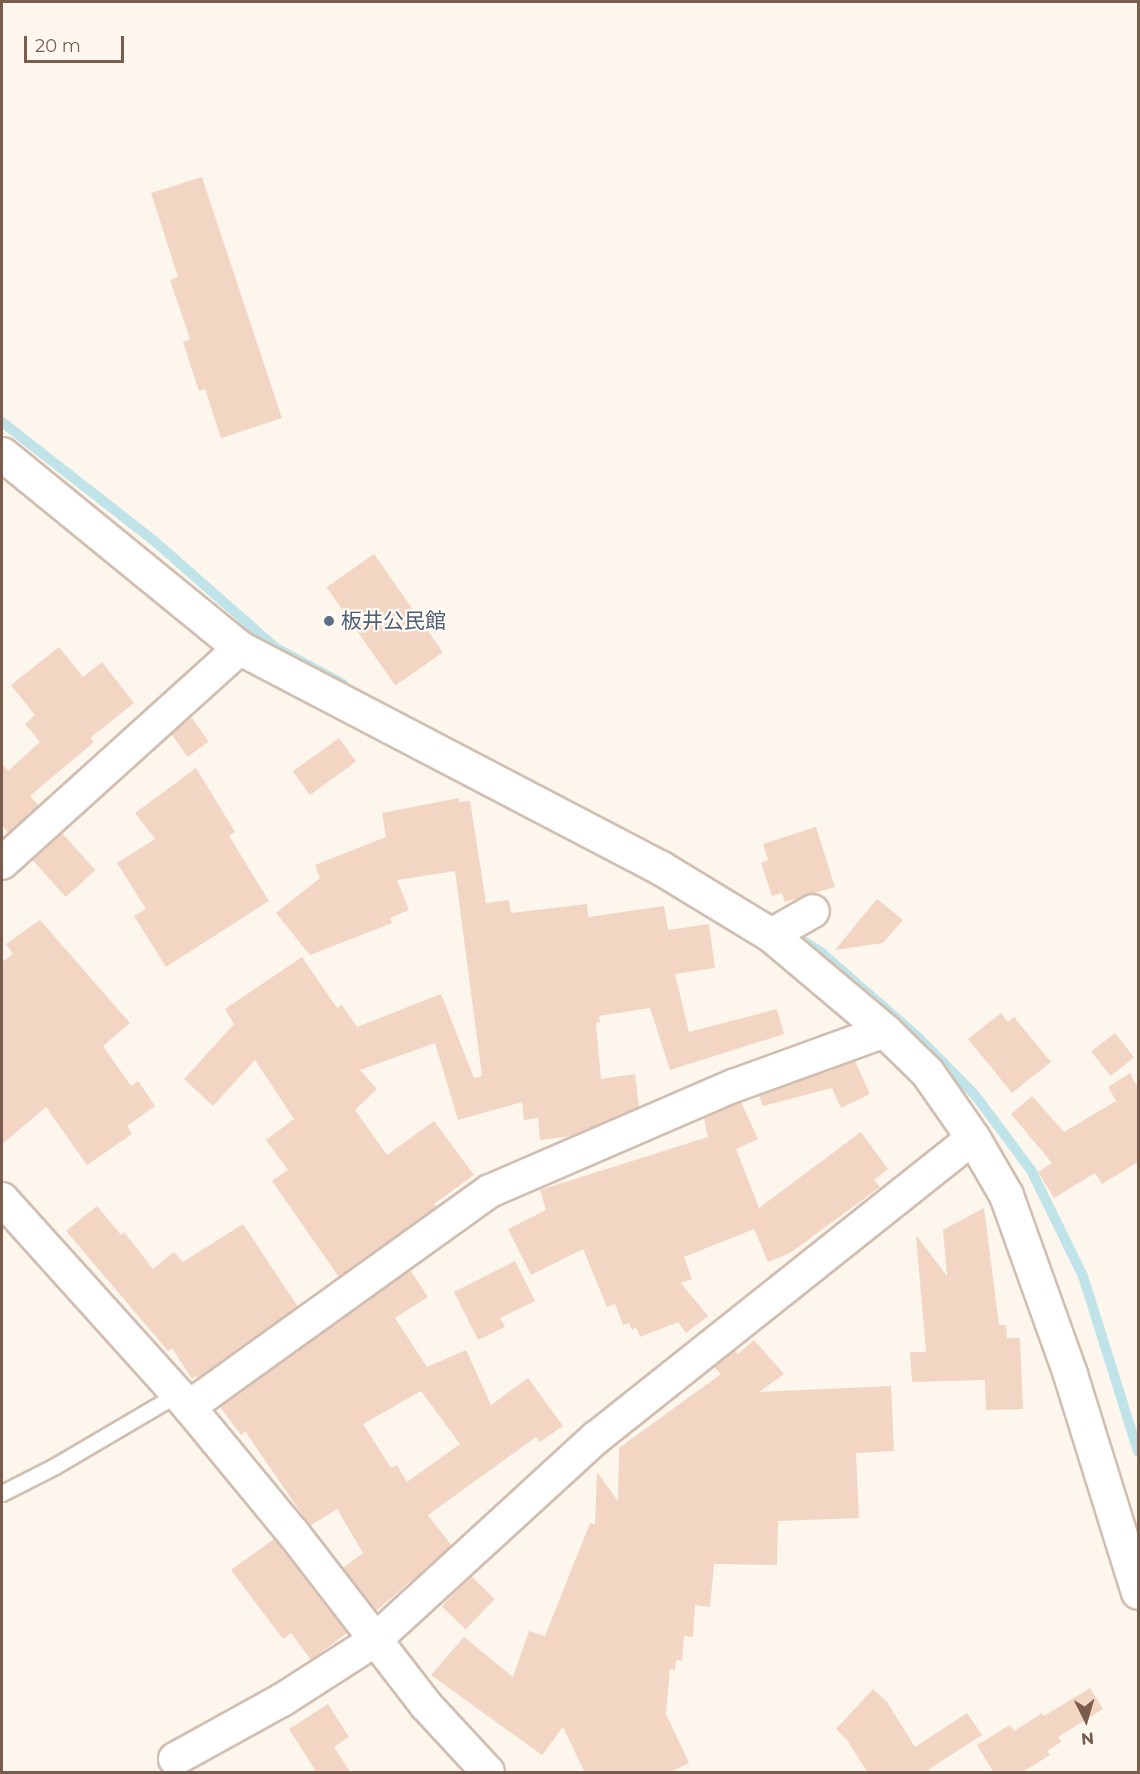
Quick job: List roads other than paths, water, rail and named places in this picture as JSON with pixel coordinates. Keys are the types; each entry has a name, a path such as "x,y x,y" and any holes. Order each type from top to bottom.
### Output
{"street":[{"path":"2,454 240,648 661,868 771,935 885,1031 927,1072 973,1138 1006,1195 1070,1374 1138,1592"},
{"path":"2,863 240,648"},
{"path":"771,935 813,911"},
{"path":"183,1401 490,1191 733,1086 885,1031"},
{"path":"169,1766 282,1700 374,1641 597,1437 973,1138"},
{"path":"2,1199 183,1401 292,1533 426,1705 488,1773"}],"lane":[{"path":"2,1493 183,1401"}],"waterway":[{"path":"2,422 152,539 276,648 343,684"},
{"path":"792,934 822,953 919,1038 975,1095 1031,1170 1083,1276 1138,1452"}],"place":[{"name":"板井公民館","path":"329,621"}]}
